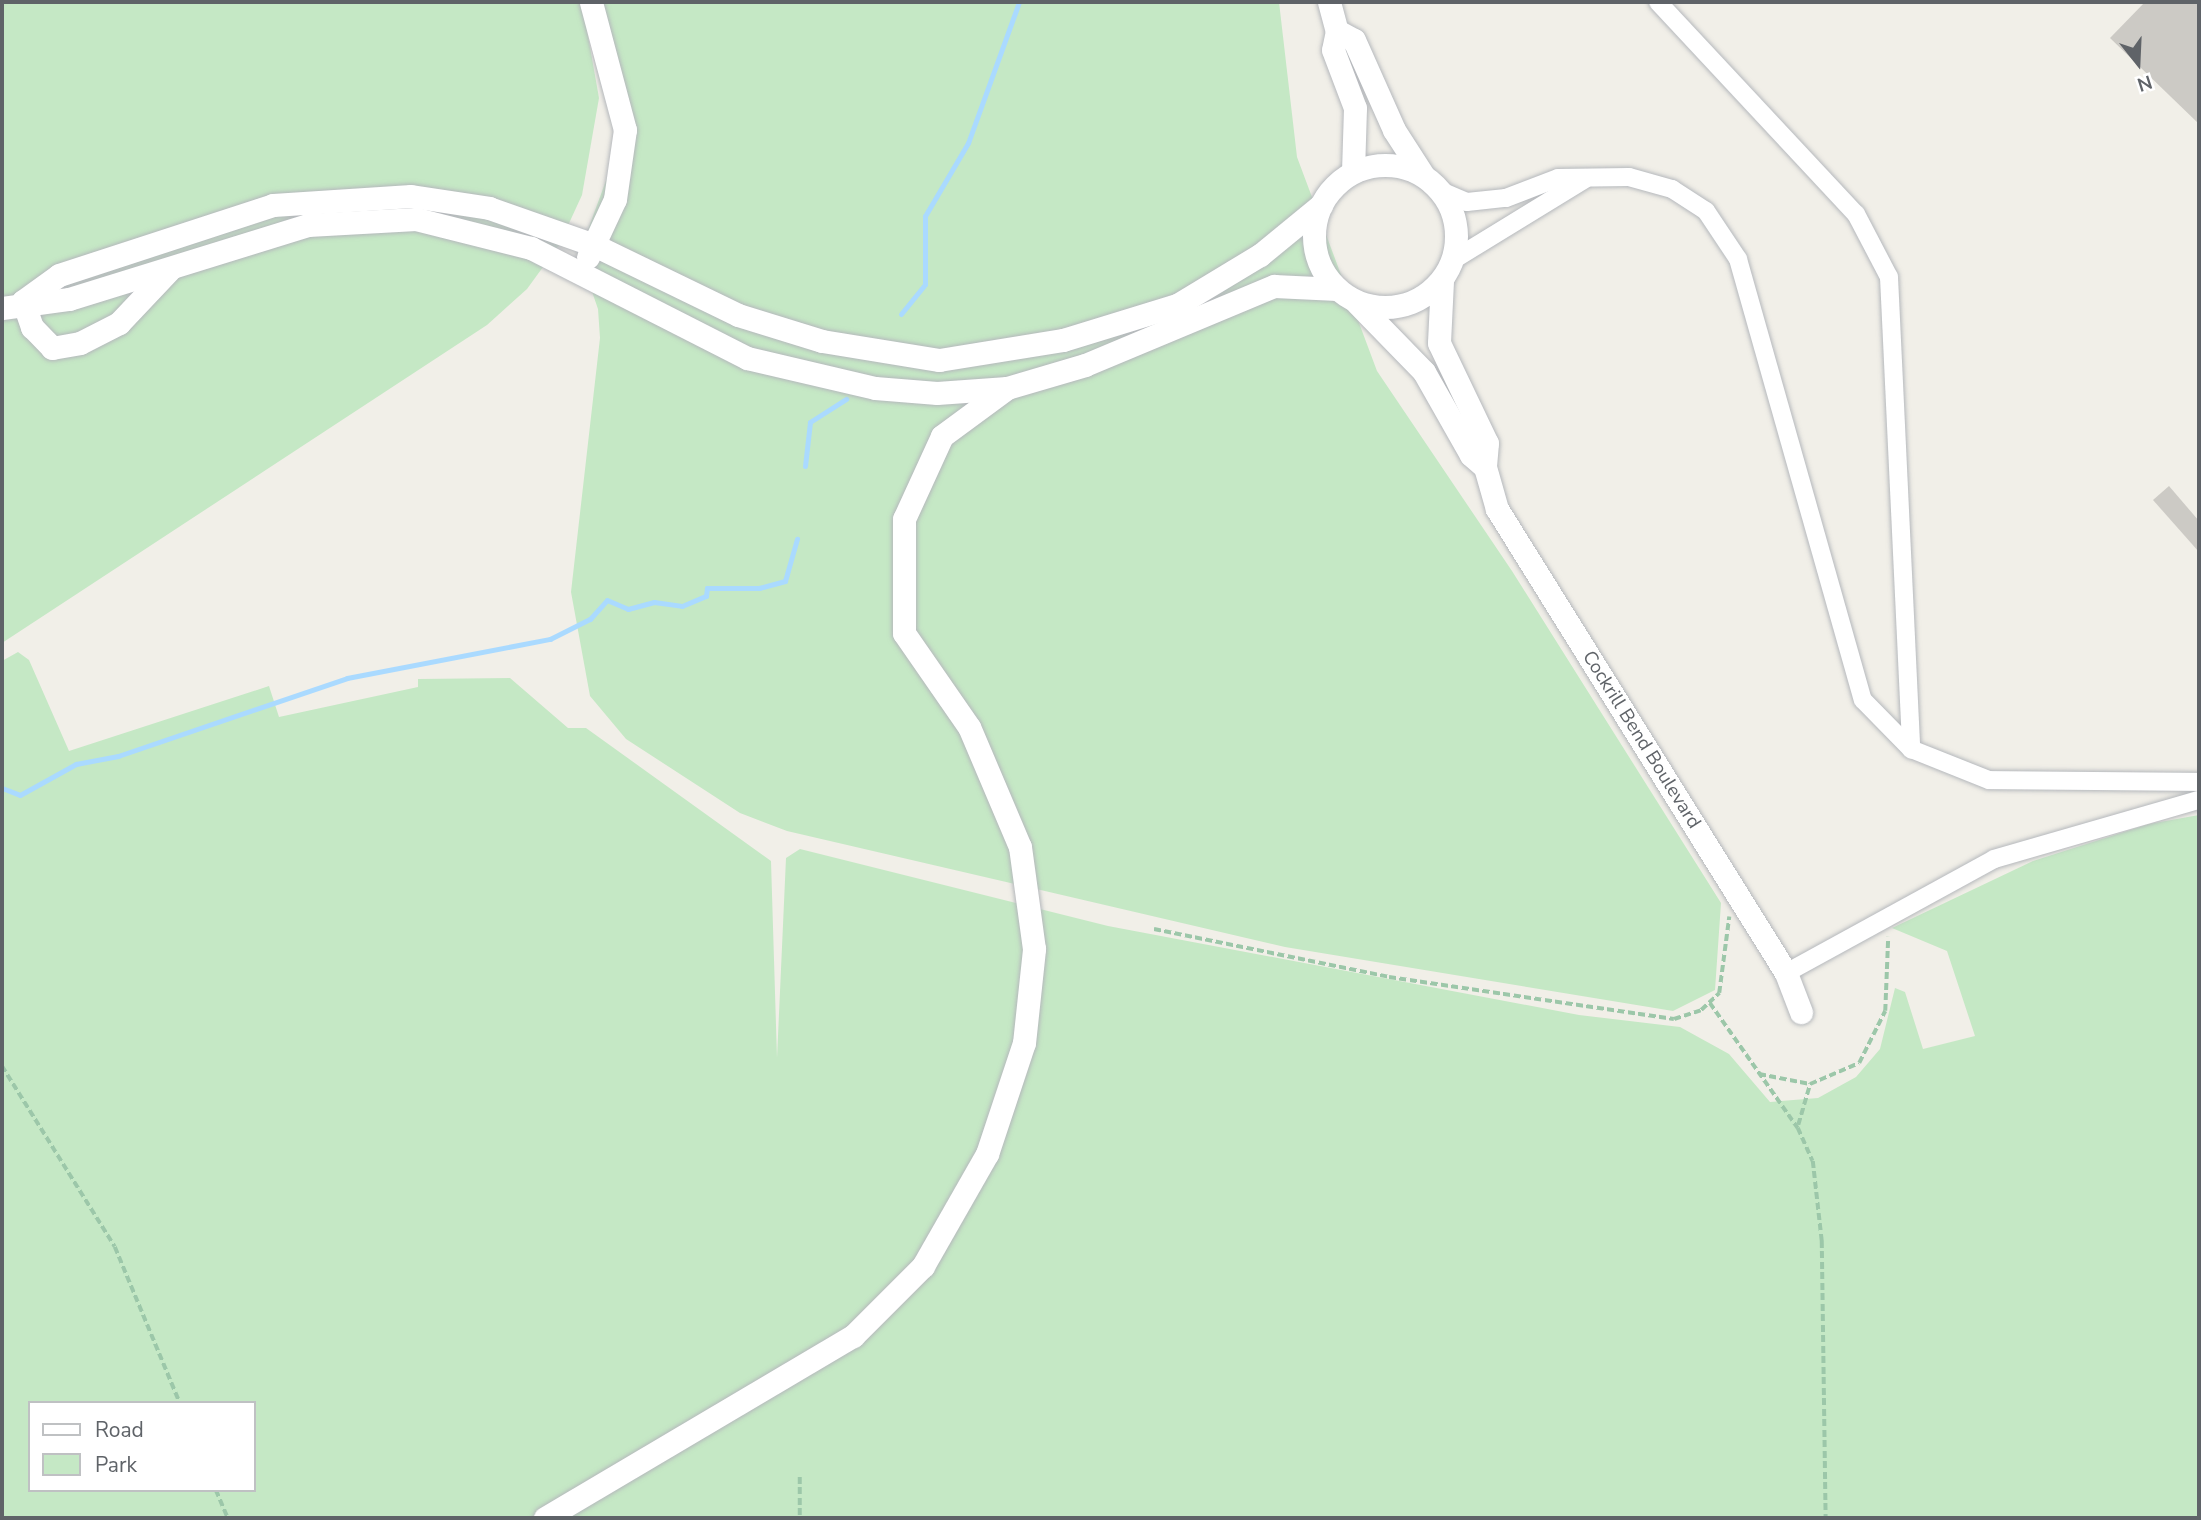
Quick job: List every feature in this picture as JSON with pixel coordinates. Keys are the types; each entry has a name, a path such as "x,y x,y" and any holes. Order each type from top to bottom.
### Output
{"street":[{"path":"580,272 615,199 625,130 591,2"},
{"path":"1329,2 1337,31 1333,50 1355,108 1353,172"},
{"path":"1658,2 1856,214 1889,277 1911,749"},
{"path":"1337,31 1354,40 1394,130 1423,175 1441,191 1467,202 1591,176 1629,177 1672,189 1706,211 1738,259 1863,700 1911,749 1989,780 2199,782"},
{"path":"12,304 69,299 308,225 416,219 531,248 580,272 688,334 747,359 875,388 937,393 1007,388 1085,365 1180,314 1321,205 1353,172 1376,165 1423,175"},
{"path":"1453,260 1521,213 1591,176"},
{"path":"12,304 59,275 273,205 322,197 411,196 489,208 594,244 738,315 822,341 939,360 1063,340 1180,314 1274,286 1346,295 1401,306 1441,281 1453,260 1457,236 1441,191"},
{"path":"1321,205 1315,250 1346,295"},
{"path":"12,304 52,348 80,343 119,323 172,267"},
{"name":"Cockrill Bend Boulevard","path":"1441,281 1439,343 1487,443 1485,467 1497,509 1786,973 1801,1012"},
{"name":"Cockrill Bend Boulevard","path":"1346,295 1424,373 1471,454 1485,467"},
{"path":"939,360 937,393 942,436"},
{"path":"545,1518 853,1336 923,1266 987,1154 1024,1043 1034,949 1020,847 969,727 904,633 904,519 942,436 1007,388"},
{"path":"1786,973 1879,918 1994,859 2199,800"}],"path":[{"path":"1154,929 1390,977 1631,1016 1674,1019 1710,1003 1725,979 1726,921 1744,906"},
{"path":"1757,1073 1784,1084 1810,1084 1847,1072 1878,1034 1892,954 1879,918"},
{"path":"1710,1003 1798,1128 1813,1161 1820,1217 1826,1518"},
{"path":"2,1066 115,1247 179,1401"},
{"path":"1798,1128 1797,1111 1810,1084"},
{"path":"800,1477 800,1518"},
{"path":"217,1492 228,1518"}],"green space":[{"path":"2,2 582,2 599,98 582,195 559,245 527,289 487,325 2,643"},
{"path":"601,2 1279,2 1297,157 1377,371 1512,571 1721,903 1715,990 1673,1011 1285,947 787,831 740,813 626,739 590,696 571,592 600,338 598,309 579,254 611,167 617,124"},
{"path":"18,652 29,660 69,751 269,686 279,717 418,687 418,679 510,678 568,728 586,728 771,861 777,1058 786,858 800,849 1108,926 1579,1015 1680,1027 1729,1054 1770,1102 1818,1098 1856,1077 1880,1049 1895,988 1905,992 1923,1049 1975,1036 1947,951 1892,928 2033,861 2149,824 2199,815 2199,1518 2,1518 2,661"}],"building":[{"path":"2145,2 2199,2 2199,124 2110,38"},
{"path":"2169,486 2199,521 2199,552 2153,500"}],"waterway":[{"path":"901,314 925,284 925,216 968,143 1019,2"},
{"path":"805,466 810,422 846,399"},
{"path":"2,788 20,795 76,764 118,756 347,678 550,639 590,619 607,600 628,609 654,602 682,606 706,596 707,588 759,588 785,581 797,539"}]}
